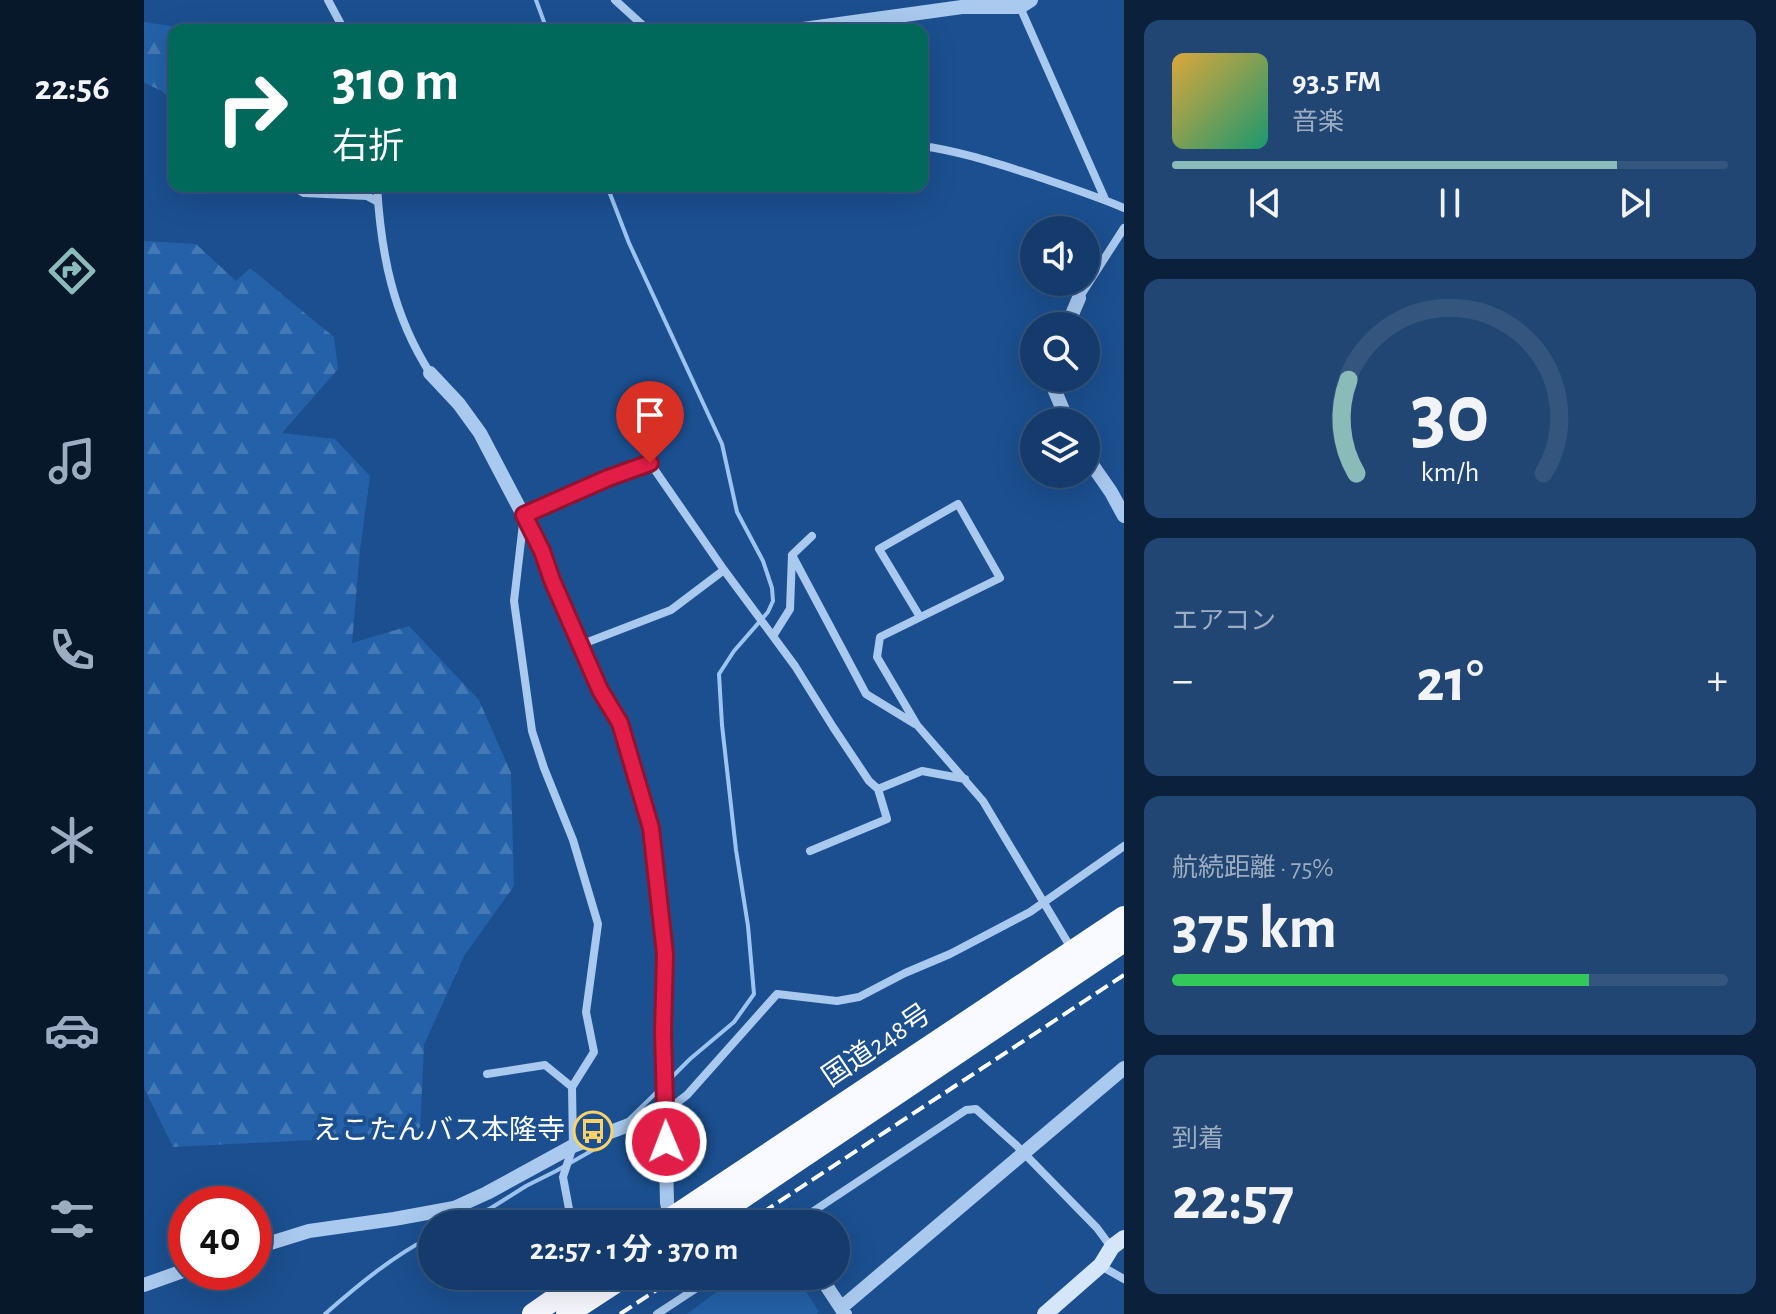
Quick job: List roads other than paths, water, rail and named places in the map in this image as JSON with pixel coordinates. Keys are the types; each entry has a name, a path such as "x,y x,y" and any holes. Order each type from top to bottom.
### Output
{"highway":[{"name":"国道248号","path":"723,1210 1078,960 1124,917"},
{"name":"国道248号","path":"688,1210 1078,960 1124,941"},
{"path":"533,1314 568,1290"},
{"path":"567,1314 604,1290"}],"main road":[{"path":"1045,1314 1101,1265 1118,1243"}],"street":[{"path":"328,0 341,24"},
{"path":"615,0 641,24"},
{"path":"839,24 962,7 1025,4 1106,200"},
{"path":"928,147 989,161 1124,208"},
{"path":"302,192 367,196 378,202"},
{"path":"377,192 388,275 406,330 430,373 459,404 480,433 542,551 600,690 620,723 651,828 665,954 668,1210"},
{"path":"1073,312 1124,228"},
{"path":"524,515 650,463 795,666 869,781 878,789 887,819 810,851"},
{"path":"1100,470 1117,487 1124,516"},
{"path":"920,617 879,549 958,504 1000,578 880,637 877,657 917,725 983,801 1078,960"},
{"path":"524,515 514,601 532,731 573,840 598,924 586,1012 594,1052 572,1087 573,1146 563,1177 569,1209"},
{"path":"773,636 790,609 792,555 812,536"},
{"path":"792,555 866,694 917,725"},
{"path":"580,645 671,610 724,570"},
{"path":"878,789 922,771 965,779"},
{"path":"272,1242 309,1231 454,1208 573,1146 666,1111 687,1095 777,994 837,1001 859,997 963,947 1045,902 1124,846"},
{"path":"487,1074 545,1065 572,1087"},
{"path":"828,1290 840,1312 1124,1068"},
{"path":"815,1210 966,1110 976,1109 1097,1228 1118,1243"},
{"path":"1101,1265 1124,1279"},
{"path":"144,1285 168,1276"},
{"path":"657,1314 694,1290"}],"waterway":[{"path":"536,0 545,24"},
{"path":"609,192 629,243 722,444 737,512 763,561 773,601 768,612 734,651 719,674 722,725 754,994 734,1022 668,1081"},
{"path":"628,1120 659,1090"},
{"path":"487,1210 600,1146 607,1139"},
{"path":"325,1314 376,1272 418,1244"}],"railway":[{"path":"766,1210 1124,975"},
{"path":"620,1314 657,1290"}],"place":[{"name":"えこたんバス本隆寺","path":"593,1131"}]}
